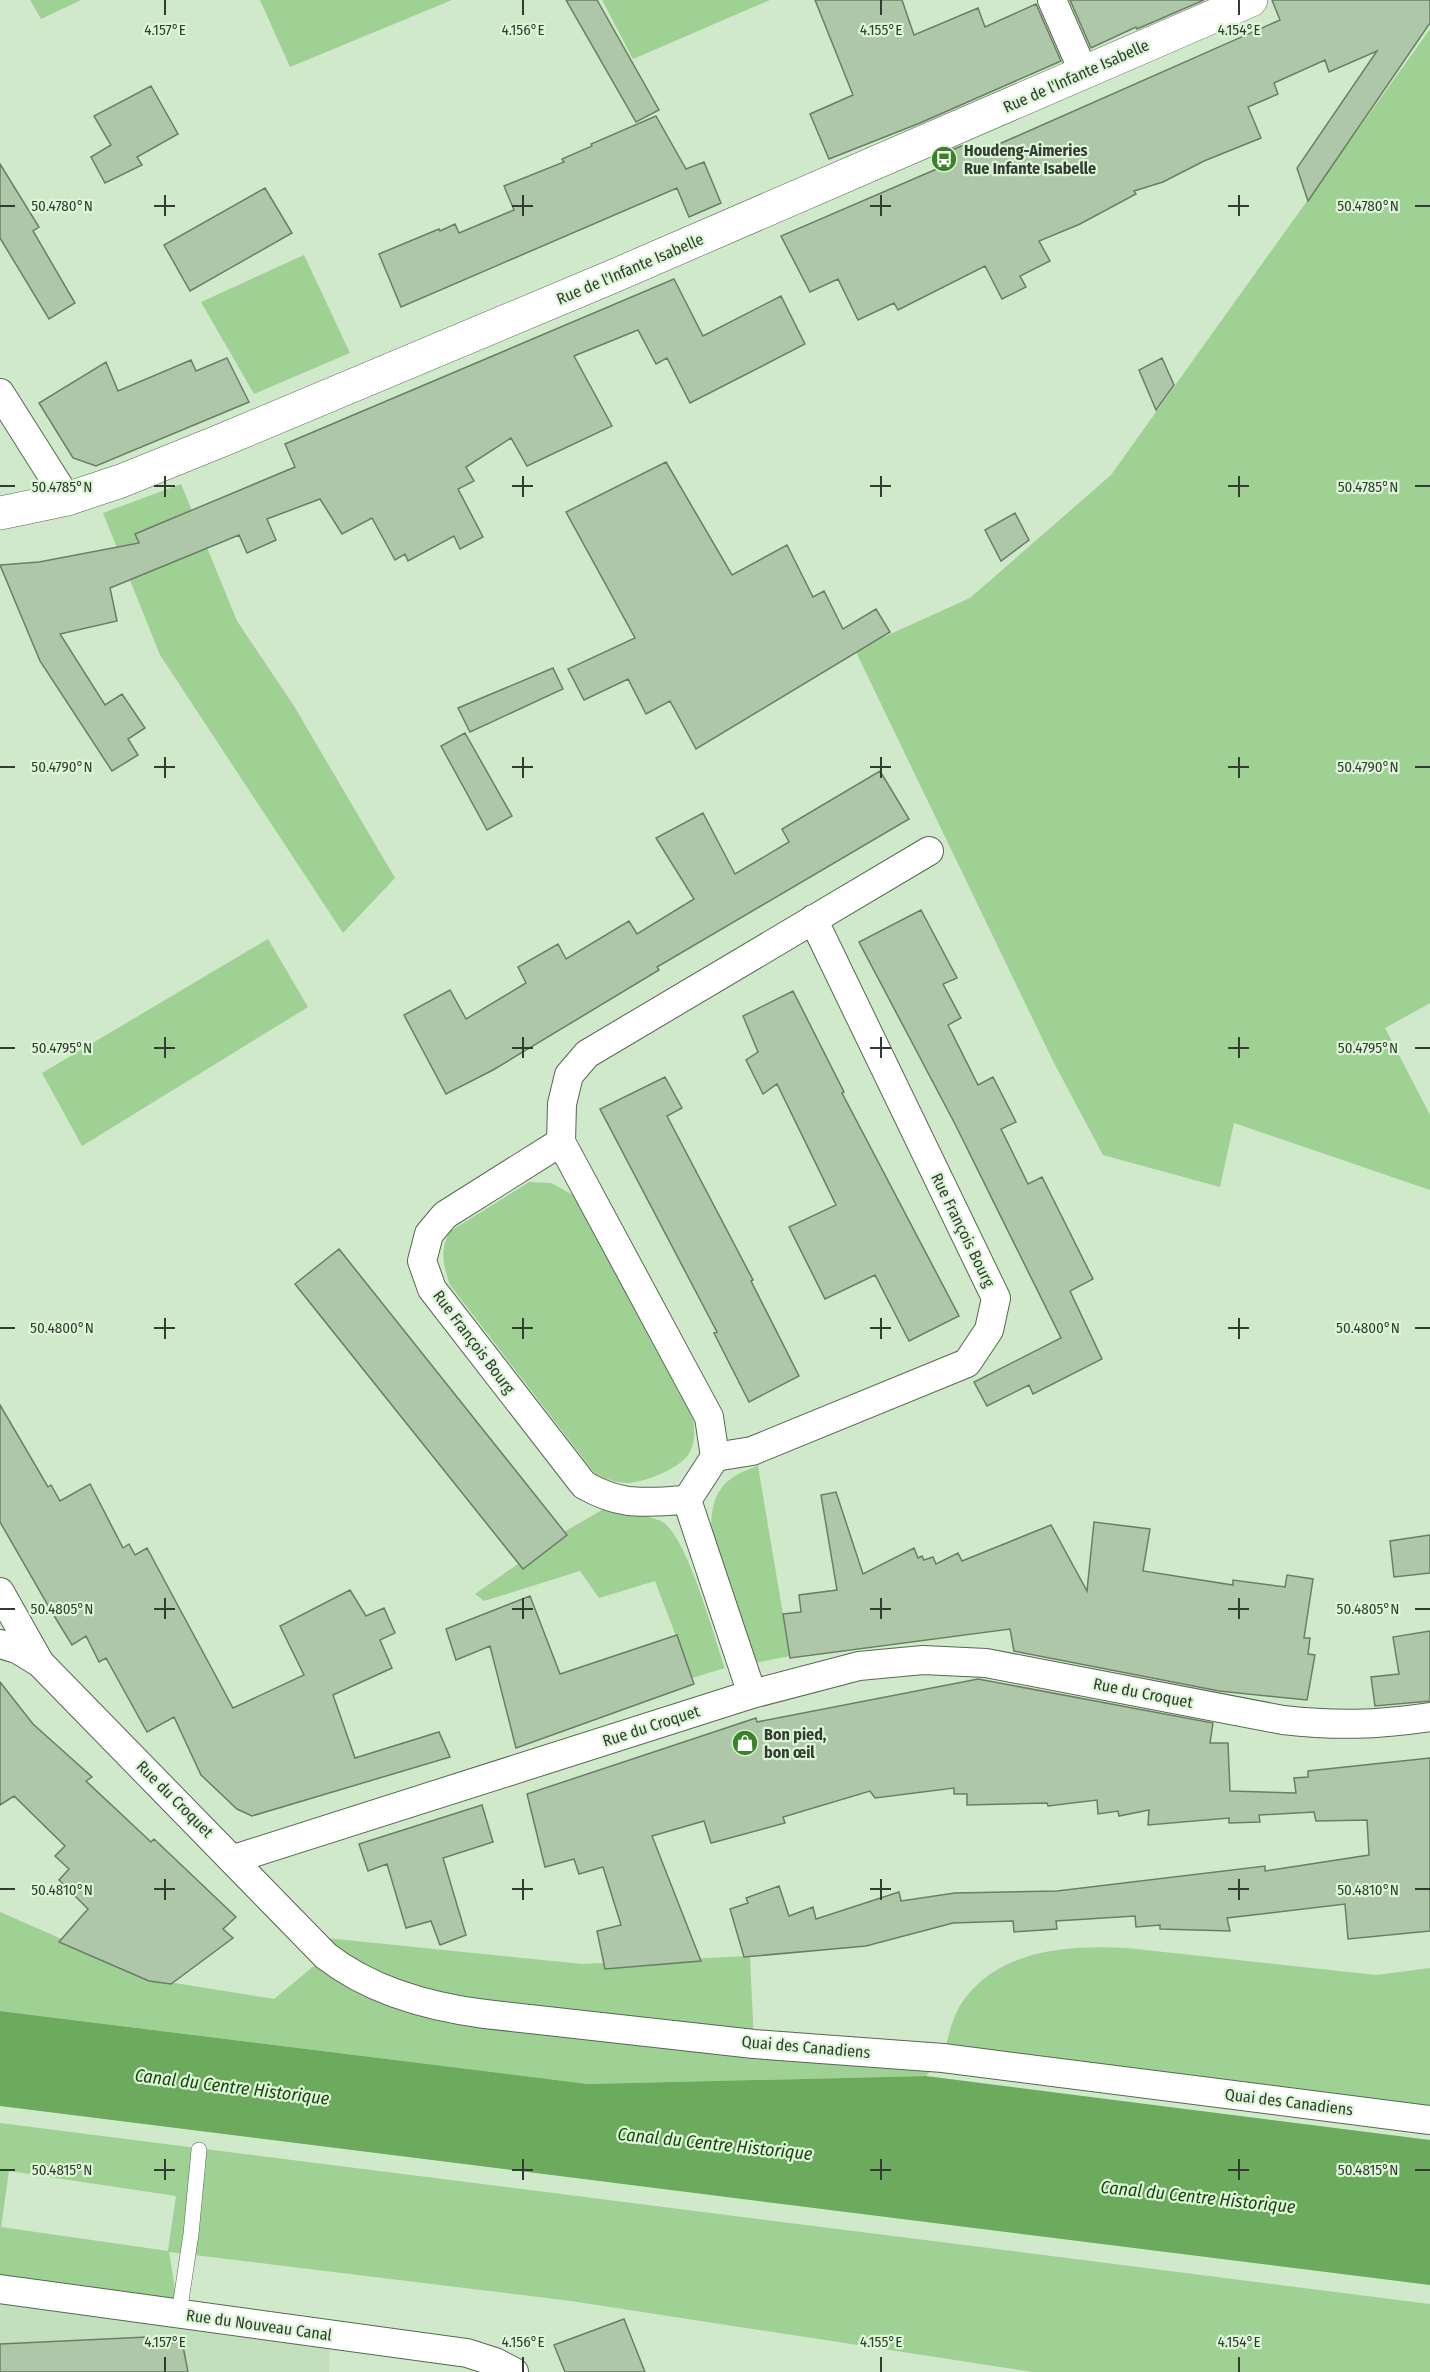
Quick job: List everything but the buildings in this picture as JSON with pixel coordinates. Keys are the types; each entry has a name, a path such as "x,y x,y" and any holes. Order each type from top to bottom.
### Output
{"street":[{"path":"1052,0 1084,74"},
{"name":"Rue de l'Infante Isabelle","path":"0,513 67,499 121,481 225,439 609,278 1251,0"},
{"path":"0,393 67,499"},
{"path":"752,1694 687,1500 715,1457 709,1417 561,1142 562,1104 568,1075 587,1054 929,851"},
{"name":"Rue François Bourg","path":"715,1457 752,1451 967,1363 989,1330 996,1298 813,919"},
{"name":"Rue François Bourg","path":"561,1142 445,1215 429,1234 422,1261 432,1289 584,1485 606,1498 630,1503 687,1500"},
{"name":"Rue du Croquet","path":"0,1592 40,1663 234,1859 752,1694 859,1666 923,1660 986,1663 1283,1720 1329,1725 1370,1725 1430,1718"},
{"path":"0,1644 17,1649 40,1663"},
{"name":"Quai des Canadiens","path":"234,1859 327,1956 343,1969 398,1994 447,2009 754,2044 943,2058 1430,2120"},
{"name":"Rue du Nouveau Canal","path":"0,2289 467,2353 495,2362 514,2372"}],"lane":[{"path":"179,2314 191,2234 199,2150"}],"shaded area":[{"path":"30,0 81,0 41,19"},
{"path":"260,0 452,0 290,67"},
{"path":"602,0 770,0 633,59"},
{"path":"1430,29 1430,1003 1385,1028 1430,1115 1430,1190 1234,1123 1220,1187 1103,1155 1053,1061 855,650 970,598 1111,475"},
{"path":"304,255 350,353 254,394 201,302"},
{"path":"181,484 237,621 294,706 395,878 343,933 160,655 103,513"},
{"path":"268,939 308,1007 82,1146 42,1073"},
{"path":"529,1182 551,1183 577,1197 690,1405 694,1430 691,1449 677,1465 661,1474 628,1483 616,1482 596,1475 450,1285 444,1258 444,1246 449,1232"},
{"path":"758,1466 790,1656 754,1663 711,1533 711,1520 716,1498 726,1482"},
{"path":"602,1510 655,1519 671,1530 690,1565 699,1588 725,1668 692,1678 655,1581 599,1598 580,1571 484,1601 475,1594 564,1532"},
{"path":"0,1912 156,1980 274,1999 326,1956 307,1936 582,1964 750,1956 754,2044 943,2057 956,2014 963,2001 978,1984 996,1970 1037,1954 1105,1947 1376,1975 1430,1968 1430,2120 943,2058 926,2076 588,2084 0,2011"},
{"path":"0,2123 1430,2304 1430,2372 1033,2372 571,2301 169,2252 179,2314 0,2289","holes":["9,2171 176,2196 168,2251 1,2227"]},
{"path":"0,2289 330,2334 329,2372 0,2372"}],"water":[{"name":"Canal du Centre Historique","path":"0,2011 588,2084 926,2076 1430,2140 1430,2285 0,2106"}],"place":[{"name":"Houdeng-Aimeries Rue Infante Isabelle","path":"944,159"},
{"name":"Bon pied, bon œil","path":"745,1743"}]}
